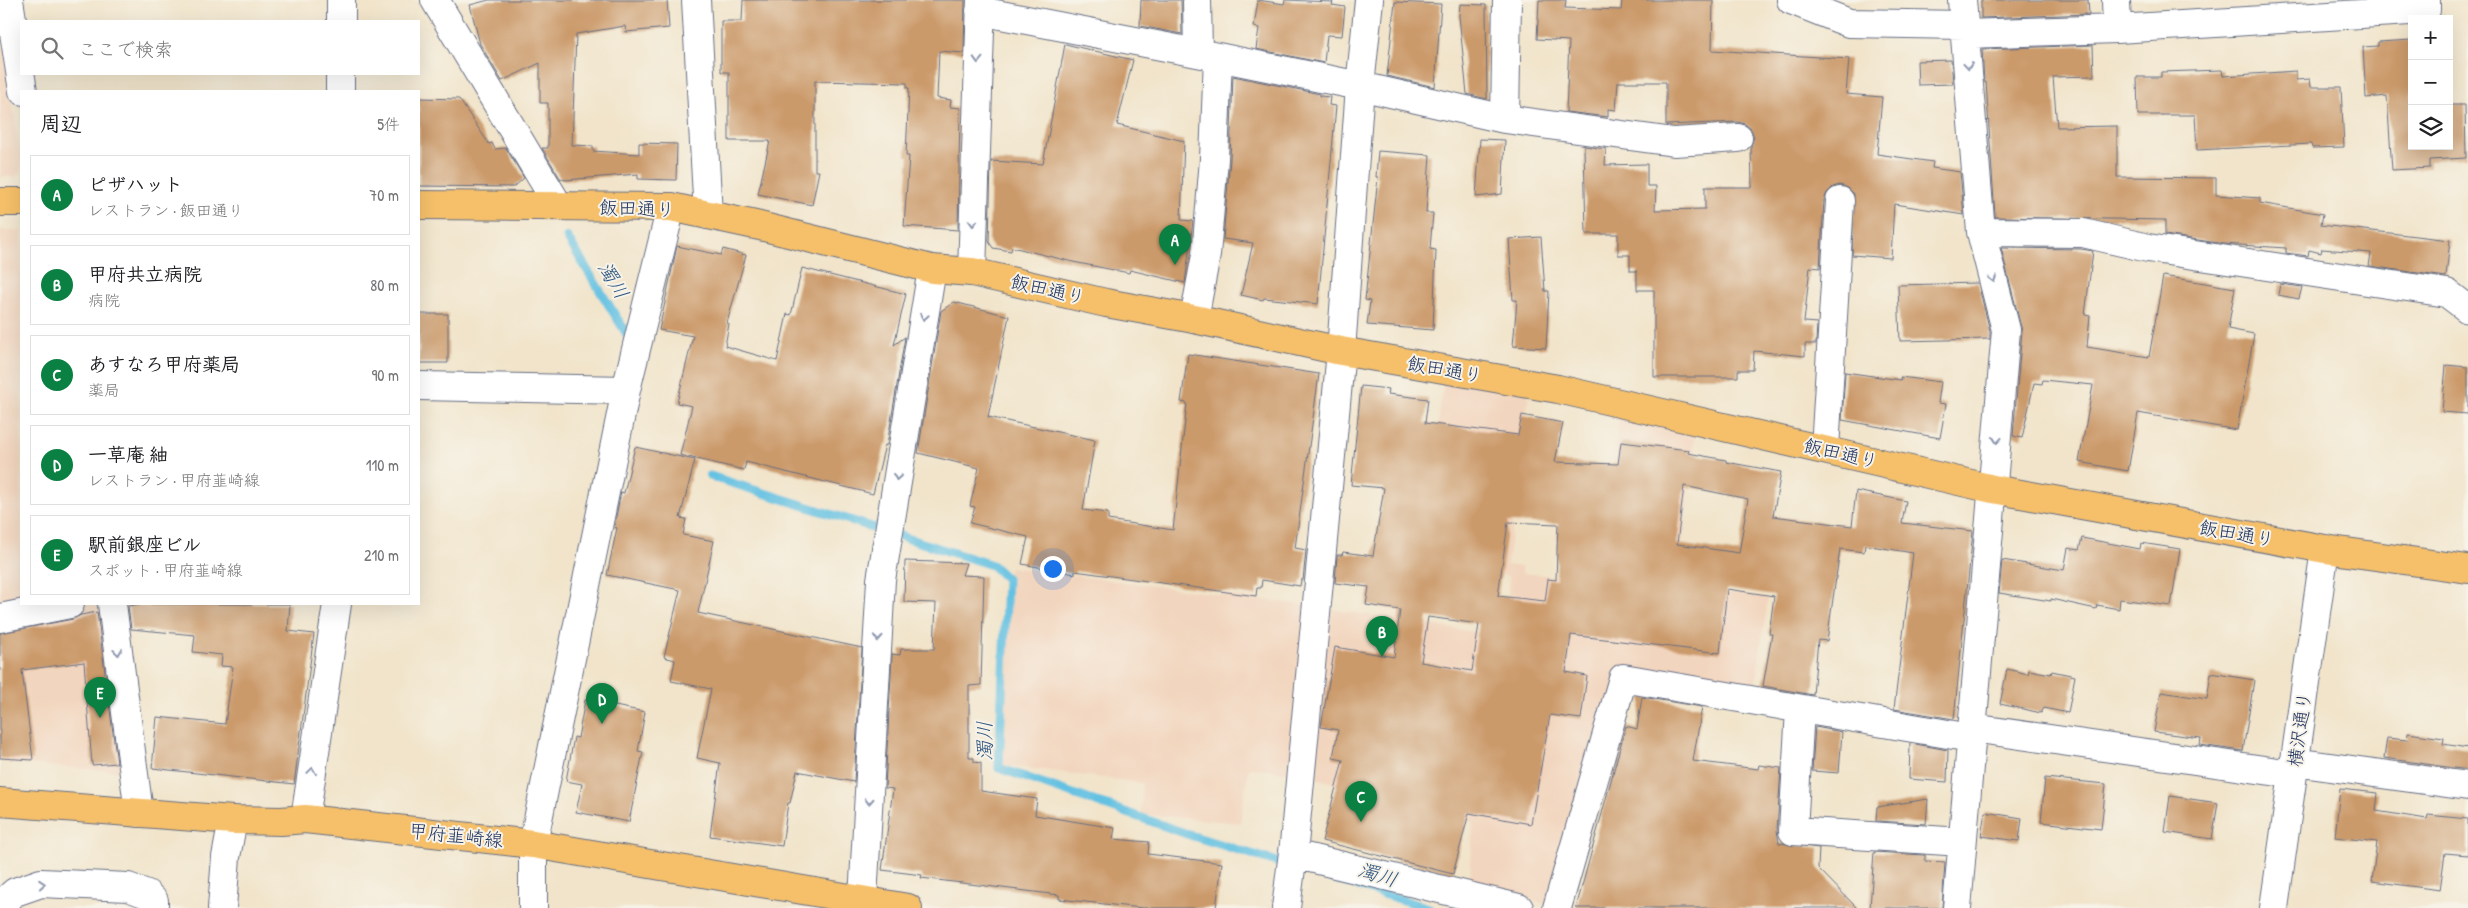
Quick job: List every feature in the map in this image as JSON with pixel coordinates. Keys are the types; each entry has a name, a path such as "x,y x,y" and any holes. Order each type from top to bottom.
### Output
{"main road":[{"path":"0,202 20,202"},
{"name":"飯田通り","path":"420,206 558,205 671,207 932,269 972,272 1106,303 1194,319 1341,351 1558,389 1993,489 2325,549 2468,569"},
{"name":"甲府韮崎線","path":"0,802 233,820 281,821 305,819 533,844 908,908"}],"street":[{"path":"9,0 20,72"},
{"path":"341,0 341,20"},
{"path":"435,0 558,205"},
{"path":"696,0 708,215"},
{"path":"1194,319 1206,255 1214,159 1208,55 1197,0"},
{"path":"1286,908 1293,854 1341,351 1360,86 1369,0"},
{"path":"1505,119 1507,0"},
{"path":"2116,0 2117,29"},
{"path":"1802,2 1849,23 1964,20 2117,29 2426,10 2426,0"},
{"path":"972,272 980,6 1360,86 1505,119 1674,142 1738,138"},
{"path":"1957,908 2006,330 1981,232 1964,20"},
{"path":"21,75 23,90"},
{"path":"340,75 340,90"},
{"path":"1824,449 1840,201"},
{"path":"533,908 533,844 626,390 671,207"},
{"path":"1981,232 2083,233 2148,248 2448,293 2468,309"},
{"path":"864,899 881,580 932,269"},
{"path":"420,386 626,390"},
{"name":"横沢通り","path":"2274,908 2325,549"},
{"path":"0,618 65,605"},
{"path":"112,605 139,813"},
{"path":"305,819 336,605"},
{"path":"1557,908 1623,678 1800,709 1972,733 2468,786"},
{"path":"1800,709 1793,831 1962,842"},
{"path":"222,908 226,856 233,820"},
{"path":"1293,854 1519,908"},
{"path":"6,908 6,900 16,892 41,883 128,887 147,894 154,901 154,908"}],"shaded area":[{"path":"0,28 20,150 20,172 15,177 0,177"},
{"path":"0,230 20,230 20,605 99,605 126,772 0,762"},
{"path":"1445,370 1530,384 1507,565 1522,567 1522,573 1599,580 1621,403 1697,420 1677,585 1768,598 1753,701 1623,678 1557,907 1470,883 1473,822 1301,774 1249,767 1240,823 1141,814 1142,783 1004,765 1007,579 1010,567 1317,607 1506,637 1509,576 1420,562"}],"building":[{"path":"489,0 667,0 669,28 626,32 625,26 576,34 572,145 593,146 593,151 639,154 639,143 677,144 676,180 638,179 638,174 565,180 560,178 542,148 548,148 548,103 540,103 540,63 502,81 480,44 470,5"},
{"path":"743,0 965,0 964,53 939,51 937,98 951,100 950,107 960,108 958,230 904,226 909,156 906,156 909,88 907,88 907,83 815,81 815,171 819,171 812,205 758,194 770,141 729,141 729,72 721,72 721,21 742,21"},
{"path":"1141,0 1181,0 1182,34 1140,26"},
{"path":"1258,0 1284,4 1285,0 1333,2 1332,5 1345,7 1342,36 1327,35 1324,63 1256,49 1259,28 1254,27"},
{"path":"1539,0 1566,0 1565,8 1621,10 1622,0 1713,0 1712,50 1849,59 1846,94 1882,97 1877,154 1933,162 1932,168 1960,172 1964,215 1894,204 1891,258 1852,255 1854,194 1848,188 1840,185 1833,187 1827,193 1824,200 1820,268 1810,267 1804,322 1817,323 1816,344 1805,344 1805,356 1754,351 1753,370 1738,370 1738,377 1654,377 1654,290 1637,290 1637,271 1630,271 1630,255 1618,255 1618,234 1586,234 1584,146 1606,149 1605,165 1647,164 1647,186 1656,186 1655,210 1705,209 1705,187 1752,187 1751,146 1754,137 1751,129 1745,124 1738,122 1666,125 1666,82 1618,82 1616,110 1608,109 1608,117 1566,112 1569,41 1537,39"},
{"path":"1981,0 2088,0 2089,14 1981,18"},
{"path":"1395,2 1441,4 1435,87 1387,76"},
{"path":"1460,4 1486,5 1487,99 1467,94 1459,16"},
{"path":"2408,40 2408,150 2453,150 2453,105 2465,105 2466,158 2430,160 2430,168 2392,170 2387,96 2366,98 2363,47 2378,46 2378,42"},
{"path":"1065,44 1133,60 1117,125 1184,141 1181,220 1193,221 1185,283 1130,270 1129,273 1073,262 1012,247 1011,251 993,248 989,242 991,161 1043,164"},
{"path":"2093,45 2094,76 2053,77 2057,127 2117,126 2117,177 2216,178 2216,195 2260,198 2260,203 2323,214 2321,225 2450,240 2446,277 2369,266 2371,253 2322,249 2321,253 2309,250 2308,256 2286,253 2286,248 2224,244 2165,235 2165,220 1995,217 1982,49"},
{"path":"1951,60 1953,84 1918,85 1917,61"},
{"path":"2222,70 2223,76 2296,71 2296,80 2310,79 2311,87 2341,87 2344,147 2312,148 2311,144 2197,150 2195,115 2138,115 2137,77 2161,77 2161,72"},
{"path":"1233,76 1320,94 1320,96 1330,97 1329,105 1336,106 1318,304 1264,298 1263,300 1241,295 1253,243 1223,239 1230,160"},
{"path":"420,98 459,99 489,144 492,143 495,149 506,148 524,178 514,187 420,186"},
{"path":"1480,139 1505,140 1502,194 1476,197"},
{"path":"1378,151 1430,155 1426,213 1433,213 1430,249 1436,250 1433,330 1367,325 1370,301 1365,300 1378,177 1376,177"},
{"path":"1541,237 1545,291 1549,291 1546,348 1513,346 1517,300 1513,300 1509,239"},
{"path":"677,246 721,255 723,249 746,255 727,323 729,324 725,346 777,361 787,314 791,315 802,268 906,294 894,345 905,337 887,445 885,445 873,494 746,462 744,470 680,455 692,406 677,403 693,336 659,330"},
{"path":"2001,248 2081,249 2093,251 2085,315 2090,316 2087,347 2149,357 2163,276 2235,288 2228,329 2254,334 2237,430 2138,413 2128,471 2079,462 2093,385 2043,380 2042,384 2034,383 2022,438 2013,436 2022,331"},
{"path":"1978,283 1990,331 1990,339 1900,341 1898,285"},
{"path":"2280,284 2302,287 2299,299 2278,295"},
{"path":"954,302 1009,316 988,417 1095,440 1083,510 1108,513 1108,520 1173,530 1187,403 1181,402 1188,354 1319,374 1295,548 1306,550 1303,580 1301,580 1300,586 1262,580 1261,588 1257,588 1256,596 1075,571 1075,574 1022,564 1028,537 970,523 975,507 970,506 979,468 918,453 941,311"},
{"path":"420,314 448,314 448,363 420,363"},
{"path":"2446,365 2468,367 2468,414 2442,412"},
{"path":"1845,372 1901,380 1900,377 1941,382 1938,403 1946,404 1940,438 1842,420"},
{"path":"1361,386 1389,389 1388,394 1428,399 1425,423 1518,435 1522,415 1563,423 1555,462 1618,464 1621,442 1689,450 1688,453 1781,472 1773,516 1852,526 1856,491 1906,501 1902,523 1973,531 1954,719 1894,709 1913,553 1865,545 1864,552 1840,549 1827,641 1818,640 1813,695 1763,686 1772,634 1769,634 1774,596 1727,589 1720,653 1571,635 1566,672 1587,676 1581,719 1550,715 1531,824 1469,813 1453,874 1322,841 1343,760 1333,758 1338,730 1321,727 1335,647 1394,657 1400,610 1366,605 1369,587 1335,583 1337,555 1342,555 1343,552 1373,556 1384,488 1351,485","holes":["1684,486 1748,499 1739,553 1677,544","1508,522 1558,524 1556,580 1548,579 1545,601 1498,596","1428,617 1479,624 1472,671 1421,662"]},
{"path":"635,447 695,460 680,518 686,519 683,535 714,541 698,613 862,648 854,782 797,771 790,803 788,803 782,846 710,836 720,763 697,758 711,689 671,681 675,660 664,657 680,590 607,575 617,528 614,527 621,492 624,493"},
{"path":"2082,538 2140,549 2141,543 2180,549 2171,606 2120,599 2119,609 2097,605 2096,609 2051,599 2051,601 1999,593 2002,560 2064,570 2068,548 2079,550"},
{"path":"905,561 966,563 962,575 984,576 981,685 969,686 969,758 974,758 974,762 981,763 981,791 1037,799 1035,815 1115,828 1113,839 1149,842 1148,854 1222,863 1216,908 1143,908 1059,899 1059,895 921,878 922,875 882,870 893,789 885,788 892,654 900,655 901,649 934,649 936,603 904,602"},
{"path":"290,605 288,631 314,634 294,784 152,768 157,717 225,724 233,667 221,666 222,655 193,652 195,635 131,629 128,606"},
{"path":"97,612 117,763 92,765 84,662 22,670 33,760 0,758 0,633 73,619 81,615"},
{"path":"2007,669 2028,674 2029,670 2051,674 2052,671 2075,676 2068,713 2044,708 2041,713 2000,704"},
{"path":"2211,673 2254,680 2243,751 2200,745 2201,738 2154,732 2161,692 2207,699"},
{"path":"1642,697 1702,707 1693,761 1758,769 1759,765 1781,768 1777,830 1779,843 1819,848 1818,868 1857,908 1576,908 1626,726 1637,729"},
{"path":"585,700 645,712 638,751 643,752 629,822 576,812 582,784 566,781 574,737 578,738"},
{"path":"1815,727 1842,732 1839,773 1812,771"},
{"path":"2408,733 2444,738 2443,744 2468,748 2468,770 2384,758 2387,738 2407,740"},
{"path":"1910,743 1948,750 1947,782 1909,779"},
{"path":"2045,778 2106,784 2101,829 2041,822"},
{"path":"2340,789 2378,793 2376,811 2427,819 2428,815 2468,819 2468,855 2445,853 2440,890 2372,881 2377,842 2335,837"},
{"path":"2170,796 2218,803 2212,839 2165,832"},
{"path":"1928,799 1926,824 1876,821 1877,807"},
{"path":"1985,812 2022,818 2019,841 1981,836"},
{"path":"1874,852 1925,855 1925,861 1945,862 1942,908 1870,908"}],"waterway":[{"name":"濁川","path":"567,237 631,341"},
{"name":"濁川","path":"710,476 992,565 1007,579 999,768 1193,836 1287,865"},
{"name":"濁川","path":"1309,871 1429,908"}],"place":[{"name":"ピザハット","path":"1175,265"},
{"name":"甲府共立病院","path":"1382,657"},
{"name":"駅前銀座ビル","path":"100,718"},
{"name":"一草庵 紬","path":"602,724"},
{"name":"あすなろ甲府薬局","path":"1361,822"}]}
